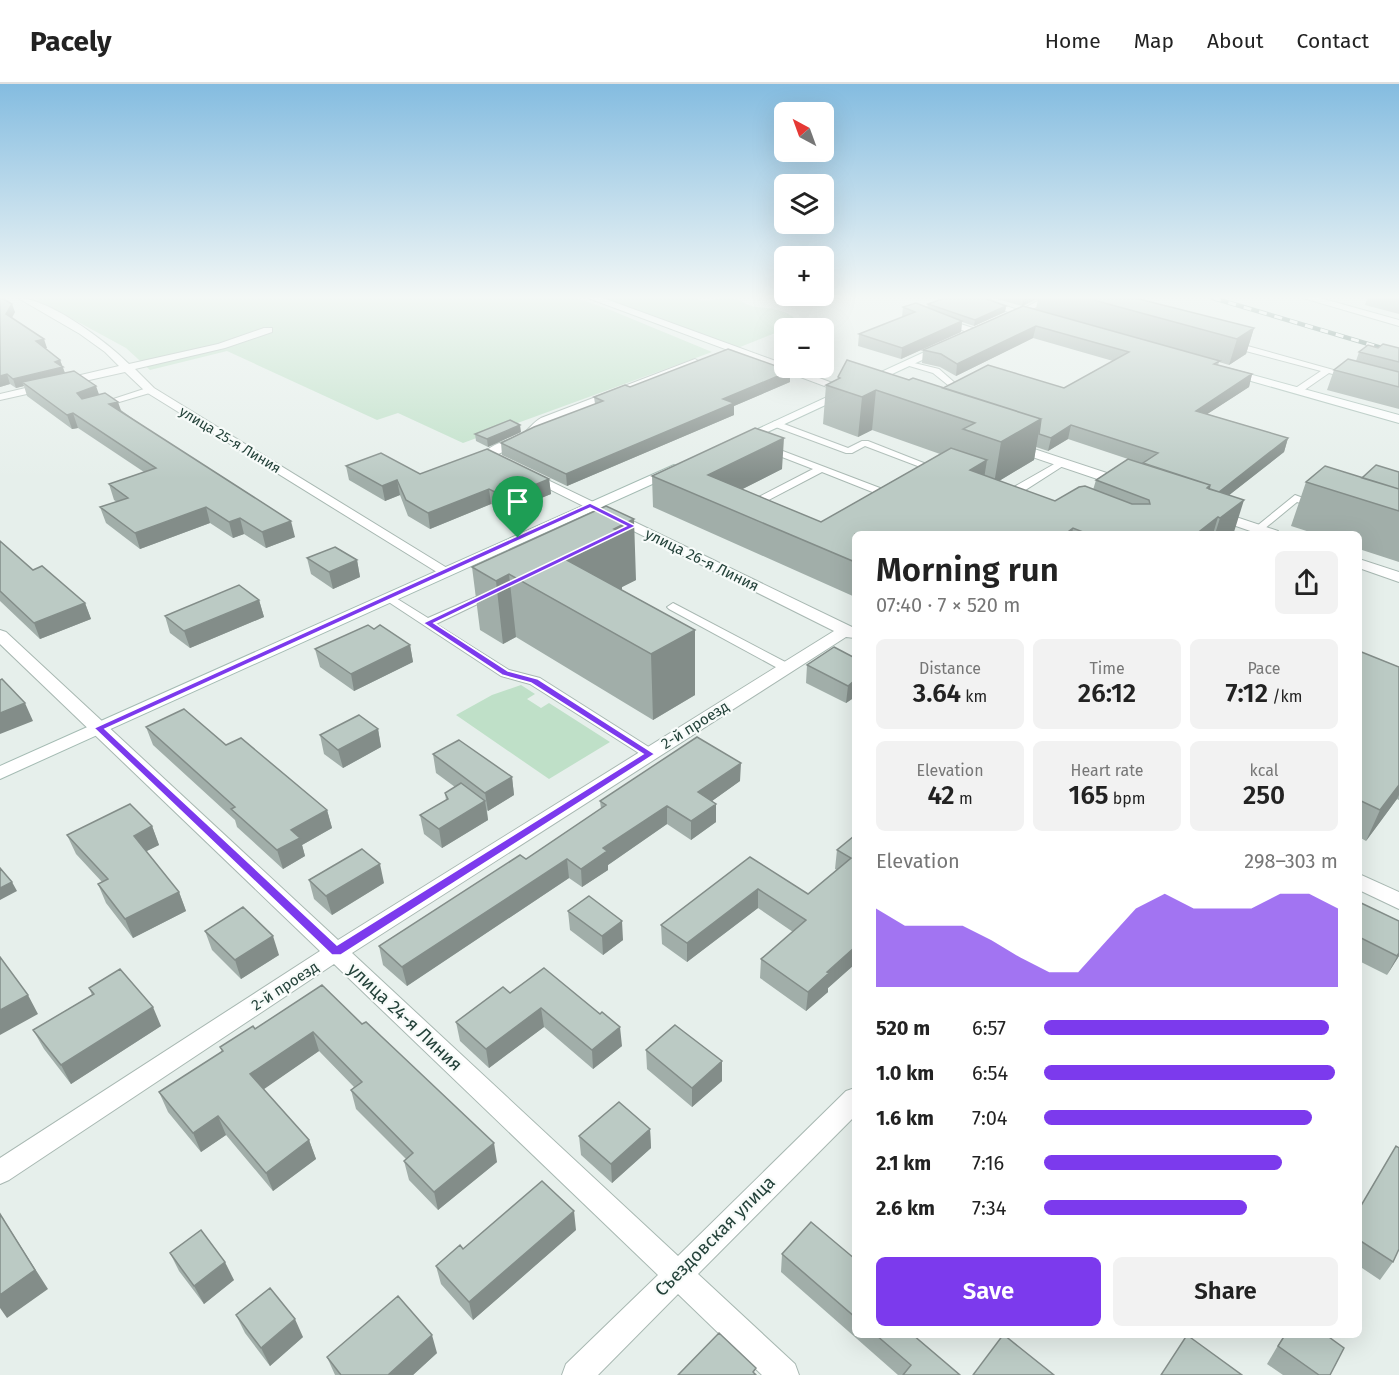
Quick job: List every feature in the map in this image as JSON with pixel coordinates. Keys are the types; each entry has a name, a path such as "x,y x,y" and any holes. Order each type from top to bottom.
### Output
{"street":[{"name":"улица 25-я Линия","path":"116,358 150,390 446,571"},
{"path":"0,398 168,358"},
{"name":"улица 26-я Линия","path":"707,358 545,421 536,426 528,436 491,452 489,456 590,506 627,528 850,633"},
{"path":"733,358 870,398"},
{"path":"721,448 919,358"},
{"path":"1219,369 1399,419"},
{"path":"995,440 1063,462 1107,482 1134,487"},
{"path":"0,773 688,463"},
{"path":"1202,510 1255,531"},
{"path":"1362,564 1399,577"},
{"name":"2-й проезд","path":"0,1172 336,952 787,668 850,633"},
{"name":"улица 24-я Линия","path":"0,635 784,1375"},
{"path":"1362,882 1399,901"},
{"name":"Съездовская улица","path":"577,1375 852,1102"}],"lane":[{"path":"1283,358 1358,378"},
{"path":"909,363 936,371 951,383"},
{"path":"1298,391 1328,370"},
{"path":"88,408 150,390"},
{"path":"776,424 849,451 865,443 953,476"},
{"path":"743,439 889,495 879,500"},
{"path":"998,492 1009,496 1063,462"},
{"path":"773,513 753,504 821,469"},
{"path":"1255,531 1295,498 1326,508"},
{"path":"428,623 503,587"},
{"path":"387,597 505,673 535,681 650,754"},
{"path":"673,607 787,668"}],"green space":[{"path":"137,358 198,358 150,370"},
{"path":"243,358 695,358 463,443 398,413 377,420"},
{"path":"521,685 535,694 527,699 541,708 549,703 610,742 549,779 456,715 492,695"}],"building":[{"path":"0,358 58,358 60,360 55,362 63,367 13,379 7,374 0,376"},
{"path":"704,358 754,358 774,365 774,378 723,399 734,403 566,474 501,443 534,427 603,401 594,397 625,385 630,387"},
{"path":"948,358 969,358 957,364"},
{"path":"1118,358 1210,358 1220,361 1214,364 1252,374 1196,411 1288,438 1219,492 1209,489 1210,485 1143,463 1158,453 1071,425 1051,438 1039,434 1041,419 943,388 988,365 1064,388"},
{"path":"1384,358 1399,358 1399,362"},
{"path":"1348,359 1399,372 1399,387 1334,370"},
{"path":"847,360 909,380 913,378 1041,419 1001,442 963,429 975,423 876,390 862,397 826,385 840,378 838,377"},
{"path":"74,371 96,386 77,393 82,399 105,393 118,402 109,404 291,521 262,532 240,518 229,522 206,507 135,533 100,507 128,498 109,484 156,468 73,413 67,415 22,382"},
{"path":"510,420 520,425 487,439 475,434"},
{"path":"755,428 784,438 708,475 821,522 951,448 987,460 970,470 1055,501 1085,486 1132,504 1150,504 1149,500 1096,480 1128,459 1210,485 1207,488 1244,500 1200,531 1080,531 1073,528 1069,531 852,531 852,561 652,476"},
{"path":"487,449 549,479 505,497 489,489 428,513 406,500 397,480 382,486 346,466 381,453 420,474"},
{"path":"1376,465 1399,472 1399,489 1362,478"},
{"path":"1325,466 1399,489 1399,511 1306,482"},
{"path":"606,506 634,519 614,529 619,531 563,558 695,630 651,654 509,574 496,581 472,567"},
{"path":"0,541 33,570 42,566 85,603 34,623 0,591"},
{"path":"335,547 357,560 329,572 307,558"},
{"path":"239,585 259,600 184,631 165,616"},
{"path":"368,625 374,629 380,625 410,645 351,674 315,649"},
{"path":"834,647 852,656 852,683 848,686 807,665"},
{"path":"1362,652 1399,667 1399,785 1380,810 1362,801"},
{"path":"2,679 25,703 0,713 0,680"},
{"path":"184,709 226,745 241,738 327,810 291,830 300,838 277,850 231,809 235,807 146,727"},
{"path":"359,715 378,729 338,750 320,735"},
{"path":"697,737 741,763 698,792 716,804 691,821 667,806 603,848 607,851 581,869 567,859 402,967 379,946 520,855 526,859 606,805 600,801"},
{"path":"459,740 512,777 485,793 433,754"},
{"path":"461,783 485,801 439,829 420,815 448,799 445,793"},
{"path":"130,804 152,826 134,836 179,892 125,919 98,884 108,879 67,835"},
{"path":"852,838 852,950 808,992 761,959 806,920 758,889 687,943 661,925 750,857 808,894 851,858 837,850"},
{"path":"362,849 380,864 326,896 309,880"},
{"path":"0,868 12,882 0,888"},
{"path":"589,896 622,921 602,936 568,911"},
{"path":"1362,903 1399,921 1399,953 1397,956 1362,938"},
{"path":"243,907 273,936 235,960 205,931"},
{"path":"0,957 28,995 0,1010"},
{"path":"544,968 600,1014 602,1012 620,1027 592,1050 541,1008 486,1049 456,1022 503,987 510,993"},
{"path":"120,969 153,1007 61,1065 33,1030 94,994 89,988"},
{"path":"322,985 362,1024 366,1022 494,1143 434,1192 404,1161 413,1153 351,1090 362,1082 313,1032 250,1074 309,1140 266,1173 218,1116 193,1133 159,1092 223,1051 220,1047 253,1026 255,1029"},
{"path":"675,1025 722,1061 692,1088 646,1050"},
{"path":"619,1102 650,1129 611,1164 579,1136"},
{"path":"1396,1146 1399,1148 1399,1249 1393,1262 1362,1242 1362,1204"},
{"path":"542,1181 574,1211 469,1302 436,1266 460,1245 463,1249"},
{"path":"0,1214 35,1270 0,1295"},
{"path":"811,1222 852,1256 852,1314 782,1254"},
{"path":"201,1230 225,1262 194,1286 170,1253"},
{"path":"270,1288 295,1319 261,1348 236,1315"},
{"path":"398,1296 432,1335 388,1375 341,1375 327,1357"},
{"path":"719,1333 756,1368 753,1372 756,1375 678,1375"},
{"path":"880,1338 917,1338 960,1375 903,1375 911,1365"},
{"path":"1001,1338 1008,1338 1054,1375 973,1375"},
{"path":"1185,1338 1191,1338 1242,1375 1161,1375"},
{"path":"1283,1338 1330,1338 1344,1348 1330,1375 1319,1375 1278,1346"}],"route":[{"path":"590,506 632,526 428,623 505,673 535,681 650,754 336,952 98,728 243,663 518,538 590,506"}]}
